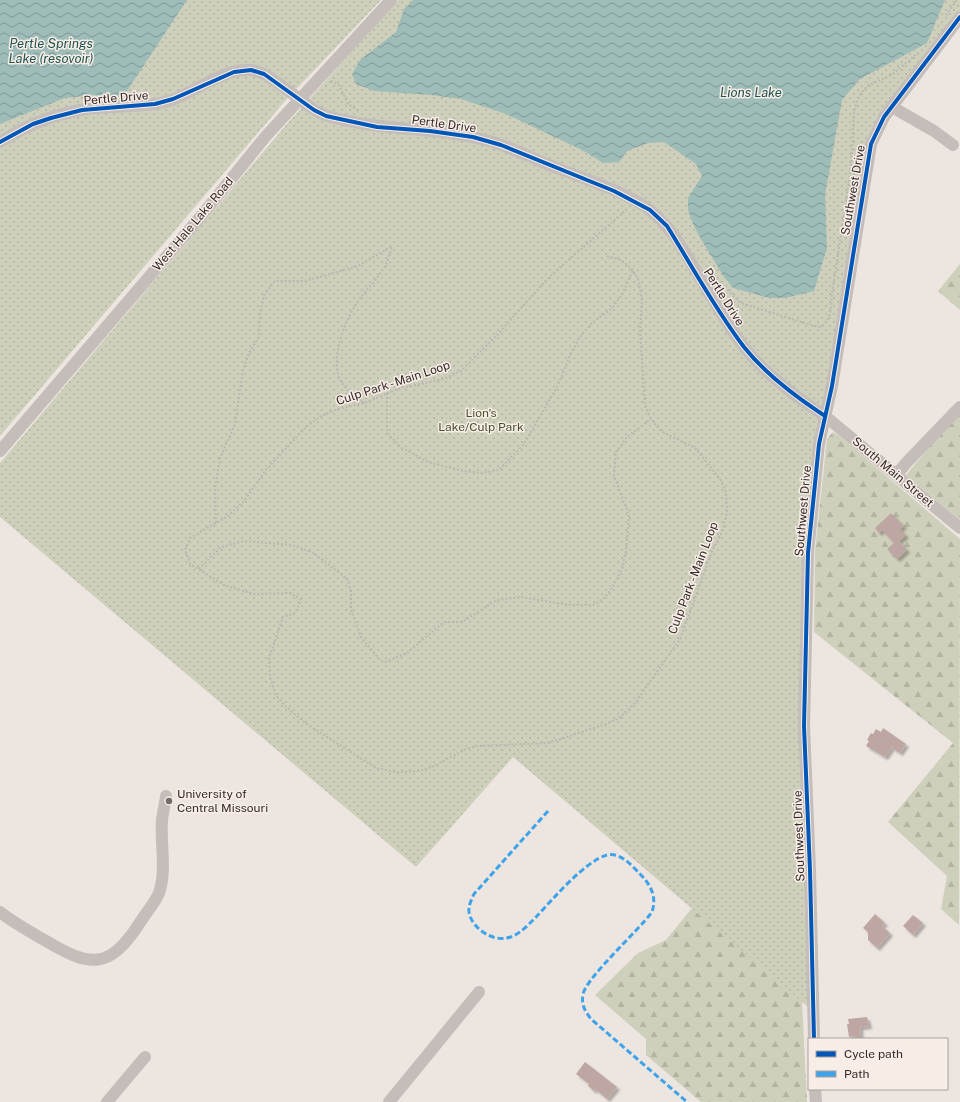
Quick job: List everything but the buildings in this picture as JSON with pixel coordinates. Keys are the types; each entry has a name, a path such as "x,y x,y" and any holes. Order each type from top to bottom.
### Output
{"street":[{"name":"West Hale Lake Road","path":"0,452 198,221 266,136 391,0"},
{"name":"Southwest Drive","path":"814,1038 810,870 804,726 808,553 820,444 832,386 871,144 875,132 892,107 960,18"},
{"name":"Pertle Drive","path":"0,142 34,124 51,118 82,110 155,104 173,100 234,72 251,70 264,74 314,110 326,116 376,127 430,131 473,137 500,145 614,191 650,210 667,226 745,348 764,369 784,386 825,416"},
{"path":"892,107 934,131 952,145"},
{"path":"896,475 960,407"},
{"name":"South Main Street","path":"825,416 960,528"},
{"path":"0,912 69,955 81,959 91,960 112,954 134,932 159,894 162,867 162,820 166,796"},
{"path":"389,1102 479,992"},
{"path":"107,1102 145,1057"},
{"path":"815,1090 816,1102"}],"path":[{"path":"216,524 215,488 220,458 235,424 243,370 249,353 259,337 260,313 264,295 275,281 305,281 358,266 392,246 388,263 357,303 339,342 337,372 339,378 342,383 364,403"},
{"path":"388,393 387,429 389,435 402,448 428,462 463,471 481,473 499,470 524,444 557,387 571,353 580,337 592,323 611,309 622,294 633,270 621,260 607,256"},
{"path":"710,272 716,281 741,304 814,326"},
{"path":"198,569 221,547 244,541 292,545 314,553 347,579 351,590 351,609 361,637 380,660 385,662 407,653 444,622 462,622 497,600 521,597 569,605 593,605 603,599 611,590 622,569 626,551 629,515 614,476 616,452 627,437 651,419"}],"green space":[{"path":"0,0 381,0 285,101 0,436"},
{"name":"Lion's Lake/Culp Park","path":"398,0 960,0 960,17 871,144 808,553 813,1011 513,757 416,867 0,517 0,463 286,125"},
{"path":"960,264 960,310 938,291"},
{"path":"960,410 960,520 906,475"},
{"path":"833,432 841,437 960,539 959,925 941,909 947,876 888,822 953,743 814,632 815,551 827,439"},
{"path":"692,908 802,1001 807,1102 701,1102 646,1055 646,1039 595,995 638,953 666,940"}],"water":[{"name":"Pertle Springs Lake (resovoir)","path":"0,0 187,0 127,91 116,96 93,95 65,98 0,124"},
{"name":"Lions Lake","path":"413,0 945,0 927,43 860,79 842,100 825,195 827,248 814,291 785,298 769,298 733,288 724,277 702,241 693,224 688,210 688,198 702,176 696,164 664,142 648,143 627,151 619,162 603,163 584,151 506,114 461,99 431,95 374,91 356,84 352,74 360,60 396,32 404,9"}],"marked path":[{"path":"548,811 474,894 469,908 471,918 476,926 485,934 496,938 507,938 513,936 528,925 579,873 598,859 607,855 612,855 617,856 630,864 644,878 650,887 654,901 652,912 603,965 587,986 583,994 583,1005 591,1019 687,1102"}],"cycle path":[{"path":"814,1038 810,870 804,726 808,553 819,444 832,386 871,144 884,117 960,17"},
{"path":"0,142 33,124 51,118 82,110 155,104 173,99 234,72 251,70 264,74 314,110 326,116 377,127 430,131 473,137 501,145 614,191 650,210 667,226 723,318 744,347 762,367 782,385 825,416"}],"place":[{"name":"University of Central Missouri","path":"169,801"}]}
